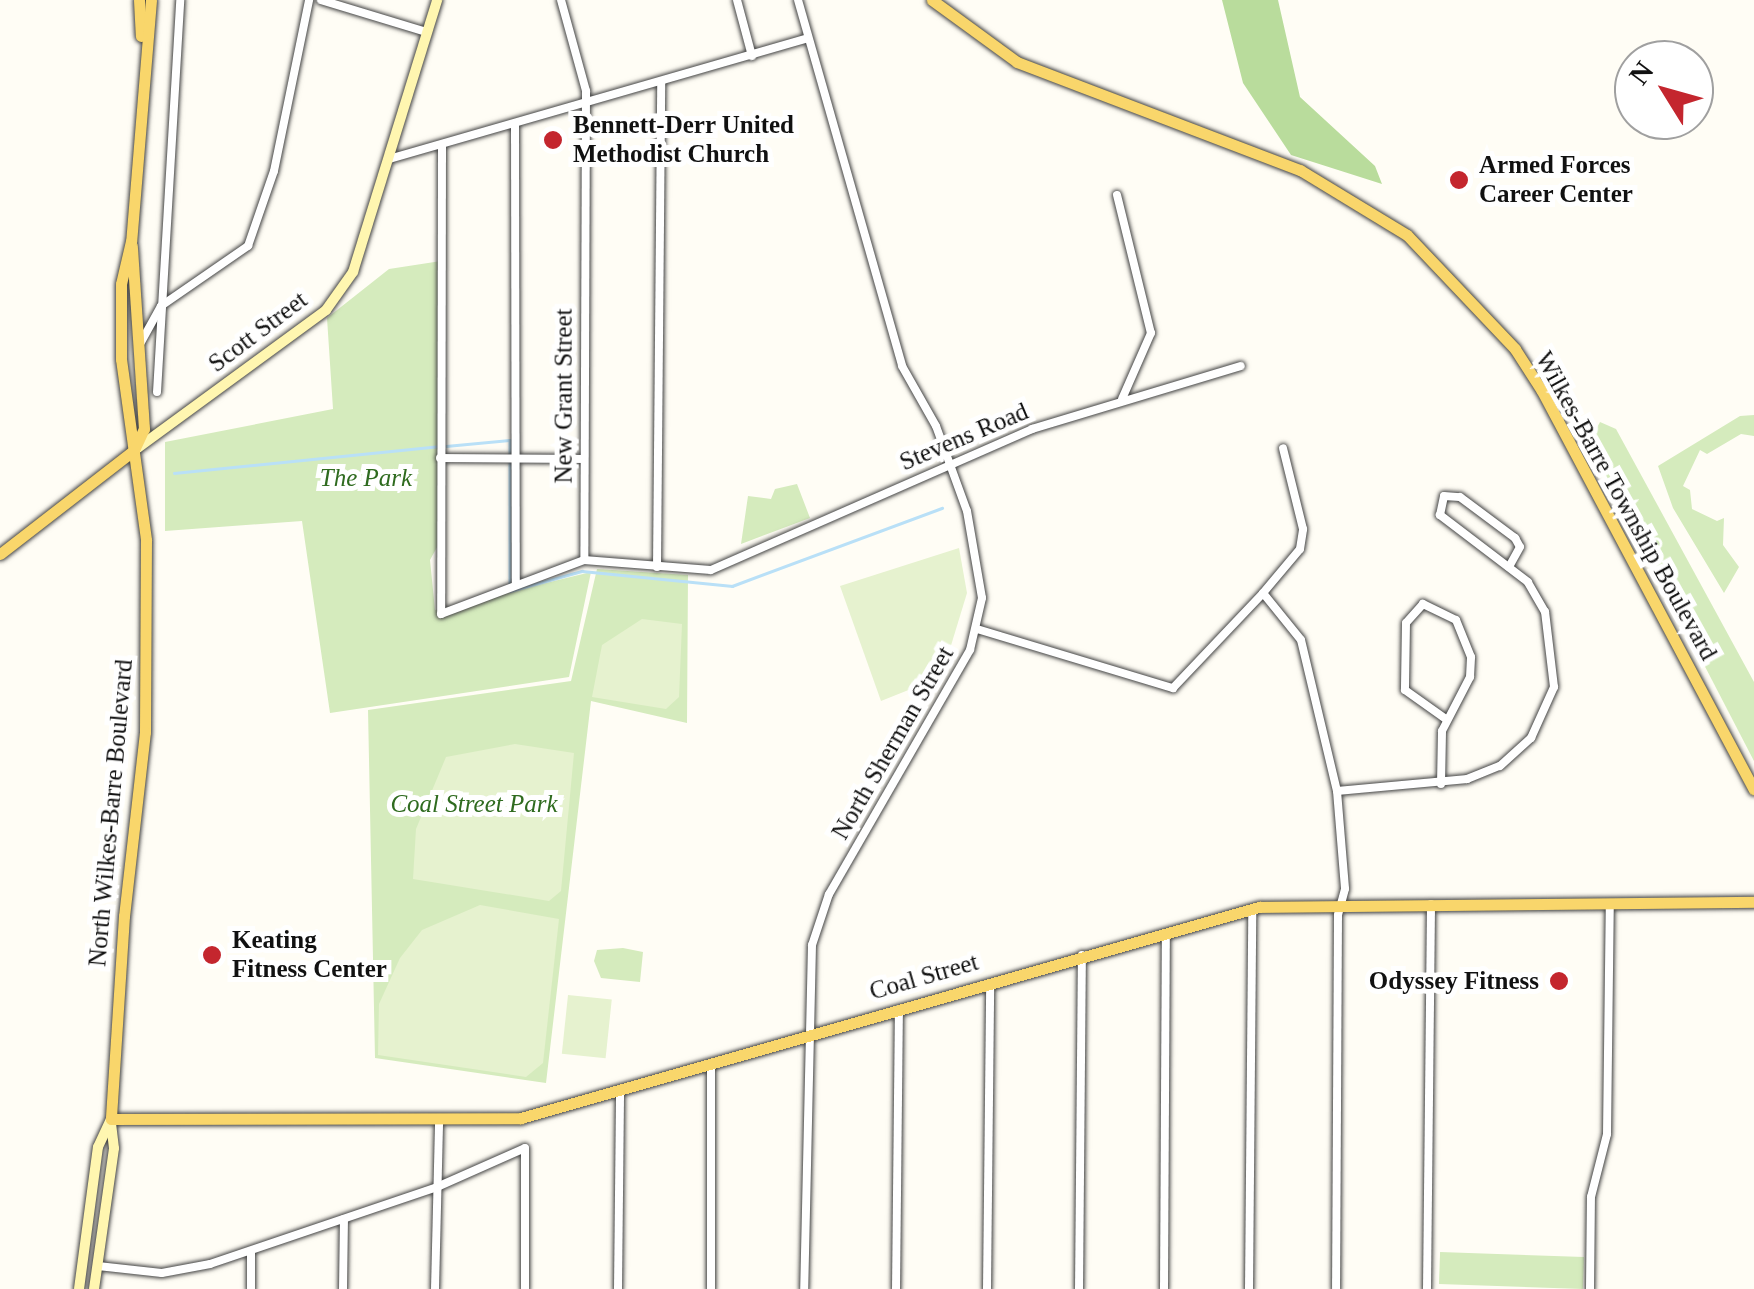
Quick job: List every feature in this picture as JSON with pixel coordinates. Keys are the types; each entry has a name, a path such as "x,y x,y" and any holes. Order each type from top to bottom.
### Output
{"main road":[{"path":"139,0 143,67"},
{"path":"134,450 144,429 136,352 132,242 150,0"},
{"name":"Wilkes-Barre Township Boulevard","path":"932,0 1017,62 1118,99 1356,200 1407,235 1470,298 1542,390 1754,789"},
{"path":"132,242 122,284 121,359 134,450"},
{"name":"Scott Street","path":"0,554 134,450"},
{"name":"North Wilkes-Barre Boulevard","path":"111,1119 123,920 146,732 148,581 134,450"},
{"name":"Coal Street","path":"111,1119 522,1118 1252,909 1344,902 1754,902"}],"street":[{"path":"157,392 180,0"},
{"path":"136,352 161,306 248,246 274,171 309,0"},
{"path":"322,0 426,32"},
{"name":"Scott Street","path":"134,450 326,310 352,272 436,0"},
{"name":"New Grant Street","path":"561,0 586,104 584,560"},
{"path":"737,0 752,56"},
{"name":"North Sherman Street","path":"798,0 805,39 902,366 950,461 981,566 977,629 829,894 812,945 804,1289"},
{"path":"389,159 805,39"},
{"path":"442,146 441,614 584,560 657,567 661,82"},
{"path":"516,125 516,584"},
{"path":"1117,195 1151,333 1122,398"},
{"name":"Stevens Road","path":"657,567 711,570 950,461 1122,398 1241,366"},
{"path":"977,629 1173,688 1300,549 1303,529 1283,448"},
{"path":"440,458 584,459"},
{"path":"1337,791 1441,784 1500,766 1531,738 1549,706 1555,666 1545,612 1534,590 1509,566 1440,515 1444,496 1460,497 1515,538 1520,547 1509,566"},
{"path":"1262,594 1305,651 1337,791 1344,902 1338,915 1336,1289"},
{"path":"1441,784 1446,719 1472,667 1467,636 1448,614 1430,604 1410,615 1403,672 1410,699 1446,719"},
{"path":"1427,1289 1430,902"},
{"path":"1590,1289 1591,1197 1607,1134 1610,903"},
{"path":"1249,1289 1252,909"},
{"path":"1164,1289 1166,934"},
{"path":"1079,1289 1082,955"},
{"path":"987,1289 990,981"},
{"path":"896,1289 899,1008"},
{"path":"711,1064 711,1289"},
{"path":"618,1289 620,1090"},
{"name":"North Wilkes-Barre Boulevard","path":"94,1289 114,1148 111,1119"},
{"name":"North Wilkes-Barre Boulevard","path":"79,1289 98,1147 111,1119"},
{"path":"435,1289 440,1121"},
{"path":"98,1266 162,1272 250,1251 436,1187 525,1148 525,1289"},
{"path":"343,1289 344,1219"},
{"path":"250,1251 252,1289"}],"green space":[{"path":"1222,0 1278,0 1300,97 1375,166 1382,184 1291,155 1243,83"},
{"name":"The Park","path":"441,261 441,540 430,560 435,610 591,572 569,677 330,713 302,521 165,531 165,442 333,409 327,318 389,269"},
{"path":"1754,415 1754,436 1741,434 1707,454 1700,450 1683,486 1690,490 1692,509 1717,521 1724,518 1723,545 1739,567 1724,593 1673,508 1658,466 1740,416"},
{"path":"1600,422 1616,429 1754,682 1754,761 1589,443"},
{"path":"797,484 810,518 741,544 748,496 771,499 775,489"},
{"path":"959,548 967,593 949,652 911,689 881,701 840,586"},
{"name":"Coal Street Park","path":"597,569 688,575 687,723 591,701 546,1083 375,1058 368,710 571,681"},
{"path":"642,619 682,624 679,697 666,709 592,697 602,645"},
{"path":"515,744 574,753 561,891 549,901 413,879 416,829 446,757"},
{"path":"480,905 559,919 543,1063 526,1077 378,1055 379,1004 400,958 422,930"},
{"path":"623,948 643,952 640,982 601,978 594,961 597,950"},
{"path":"568,995 612,1000 606,1058 562,1054"},
{"path":"1440,1252 1584,1257 1583,1289 1439,1284"}],"waterway":[{"path":"446,446 510,440 510,583"},
{"path":"174,473 438,446"},
{"path":"510,591 582,571 732,586 942,508"}],"place":[{"name":"Bennett-Derr United Methodist Church","path":"553,140"},
{"name":"Armed Forces Career Center","path":"1459,180"},
{"name":"Keating Fitness Center","path":"212,955"},
{"name":"Odyssey Fitness","path":"1559,981"}]}
